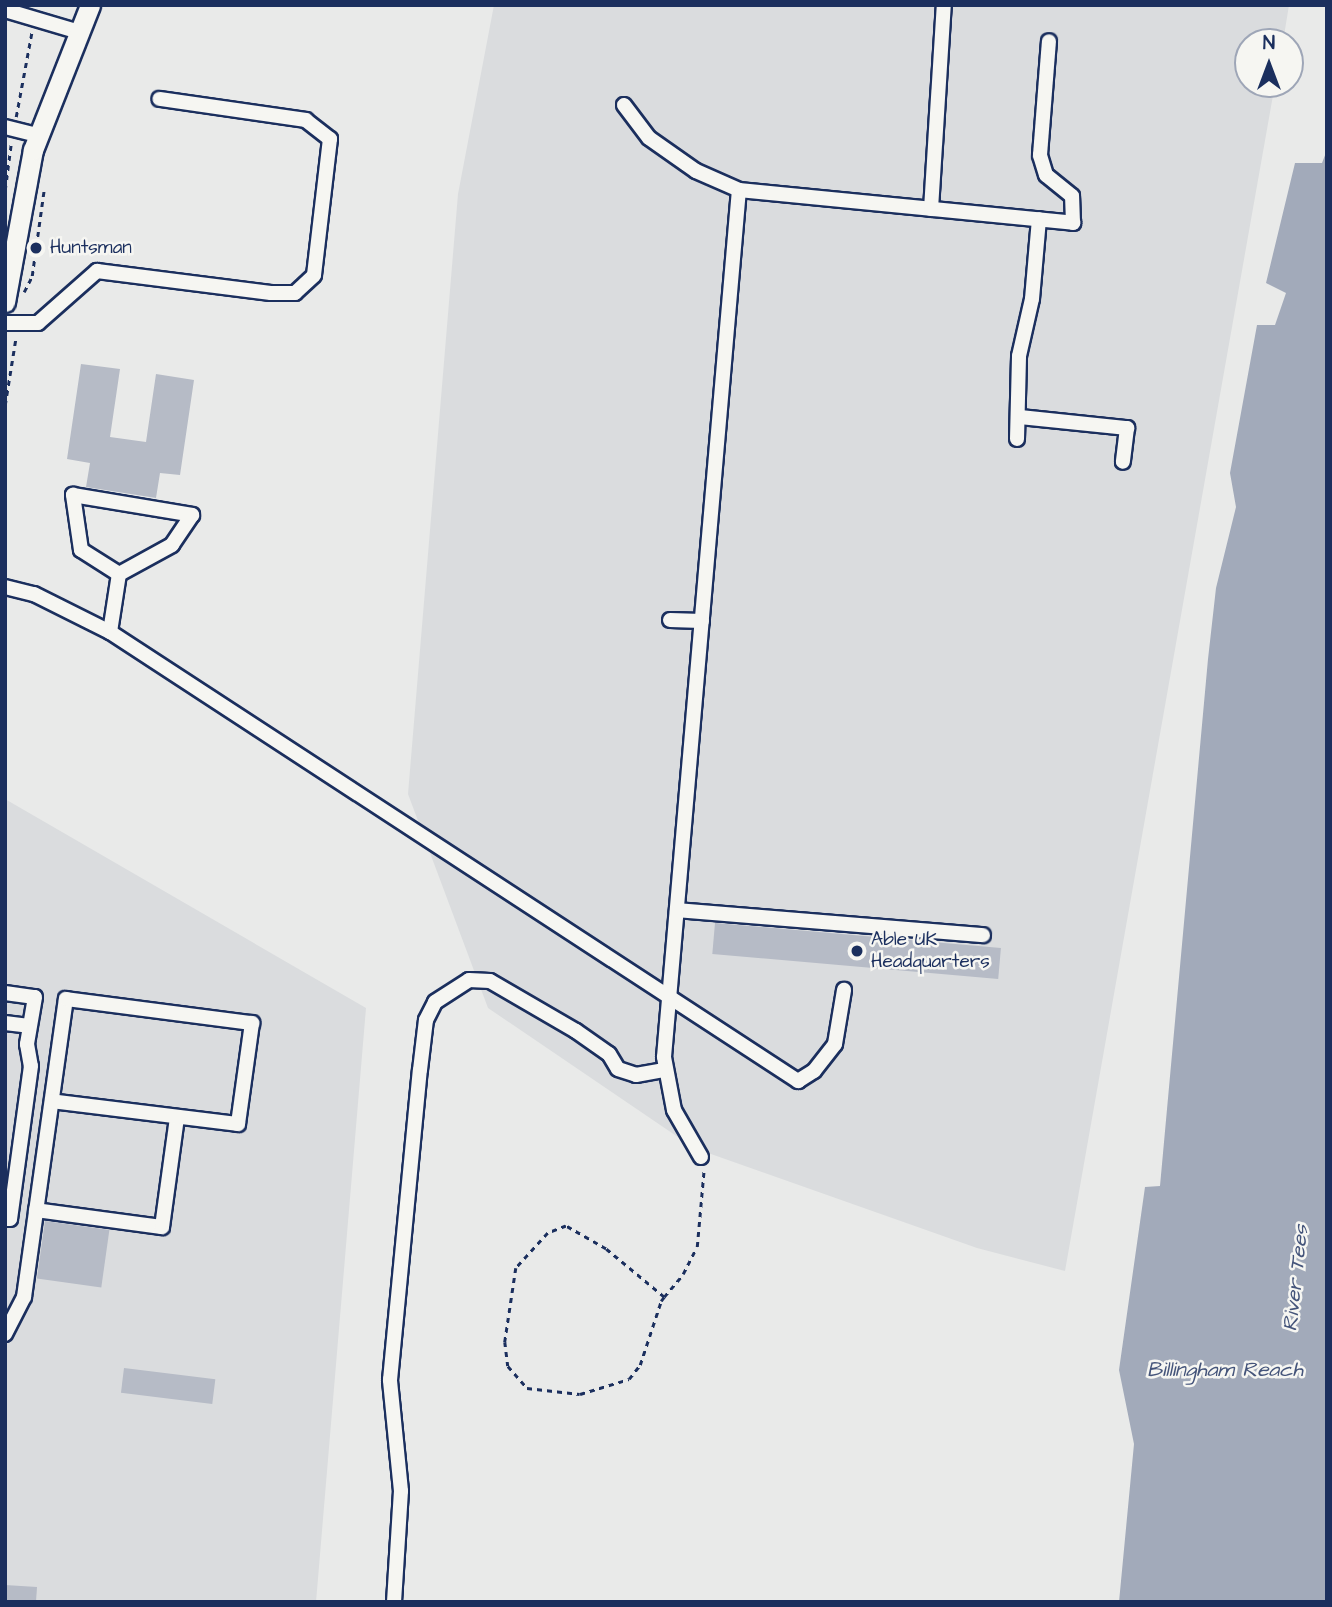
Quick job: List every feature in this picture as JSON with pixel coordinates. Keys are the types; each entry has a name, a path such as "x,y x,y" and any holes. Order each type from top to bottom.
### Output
{"main road":[{"path":"13,300 38,135 76,31 90,5"}],"street":[{"path":"931,209 944,5"},
{"path":"5,10 35,16 76,31"},
{"path":"624,105 649,138 696,171 739,190 1073,223 1072,195 1046,175 1040,155 1049,41"},
{"path":"11,325 38,323 97,271 271,293 295,293 314,275 330,139 306,120 160,99"},
{"path":"9,128 38,135"},
{"path":"701,1157 674,1110 665,1063 739,190"},
{"path":"1017,439 1020,417 1019,356 1032,299 1039,219"},
{"path":"1020,417 1127,428 1123,462"},
{"path":"73,495 192,515 172,545 119,574 81,550 73,495"},
{"path":"110,632 119,574"},
{"path":"5,587 34,594 110,632 798,1081 814,1071 835,1044 844,990"},
{"path":"670,620 702,621"},
{"path":"677,910 983,935"},
{"path":"639,979 671,974"},
{"path":"394,1602 401,1491 390,1380 421,1058 426,1020 435,1002 469,980 490,981 576,1031 609,1055 618,1069 636,1075 665,1063"},
{"path":"5,993 34,997 29,1026 31,1066 8,1219"},
{"path":"5,1334 24,1297 66,999 252,1023 239,1124 52,1101"},
{"path":"5,1023 29,1026"},
{"path":"36,1210 162,1227 177,1116"}],"path":[{"path":"5,190 9,128 35,16"},
{"path":"13,300 32,276 44,183"},
{"path":"5,405 11,325"},
{"path":"664,1297 606,1249 566,1226 548,1233 516,1268 505,1342 508,1366 527,1388 580,1394 629,1379 640,1365 664,1297 697,1247 705,1199 701,1157"}],"shaded area":[{"path":"494,5 1289,5 1285,28 1234,28 1234,98 1273,98 1065,1271 977,1248 694,1148 488,1008 408,794 458,194"},
{"path":"5,799 366,1008 316,1602 5,1602"}],"water":[{"name":"Billingham Reach","path":"1327,150 1327,1602 1119,1602 1134,1444 1119,1370 1145,1187 1160,1186 1208,659 1216,588 1236,507 1230,473 1257,325 1275,325 1286,293 1266,283 1295,163 1322,163"}],"building":[{"path":"81,364 120,369 110,437 146,442 156,374 194,380 180,475 160,473 156,498 86,487 90,463 67,459"},
{"name":"Able UK Headquarters","path":"715,923 1001,948 998,979 712,954"},
{"path":"45,1221 109,1230 101,1287 37,1278"},
{"path":"124,1368 215,1379 212,1404 121,1393"},
{"path":"5,1585 37,1587 36,1602 5,1602"}],"place":[{"name":"Huntsman","path":"36,248"},
{"name":"Able UK Headquarters","path":"857,951"}],"water label":[{"name":"River Tees","path":"1296,1278"}]}
